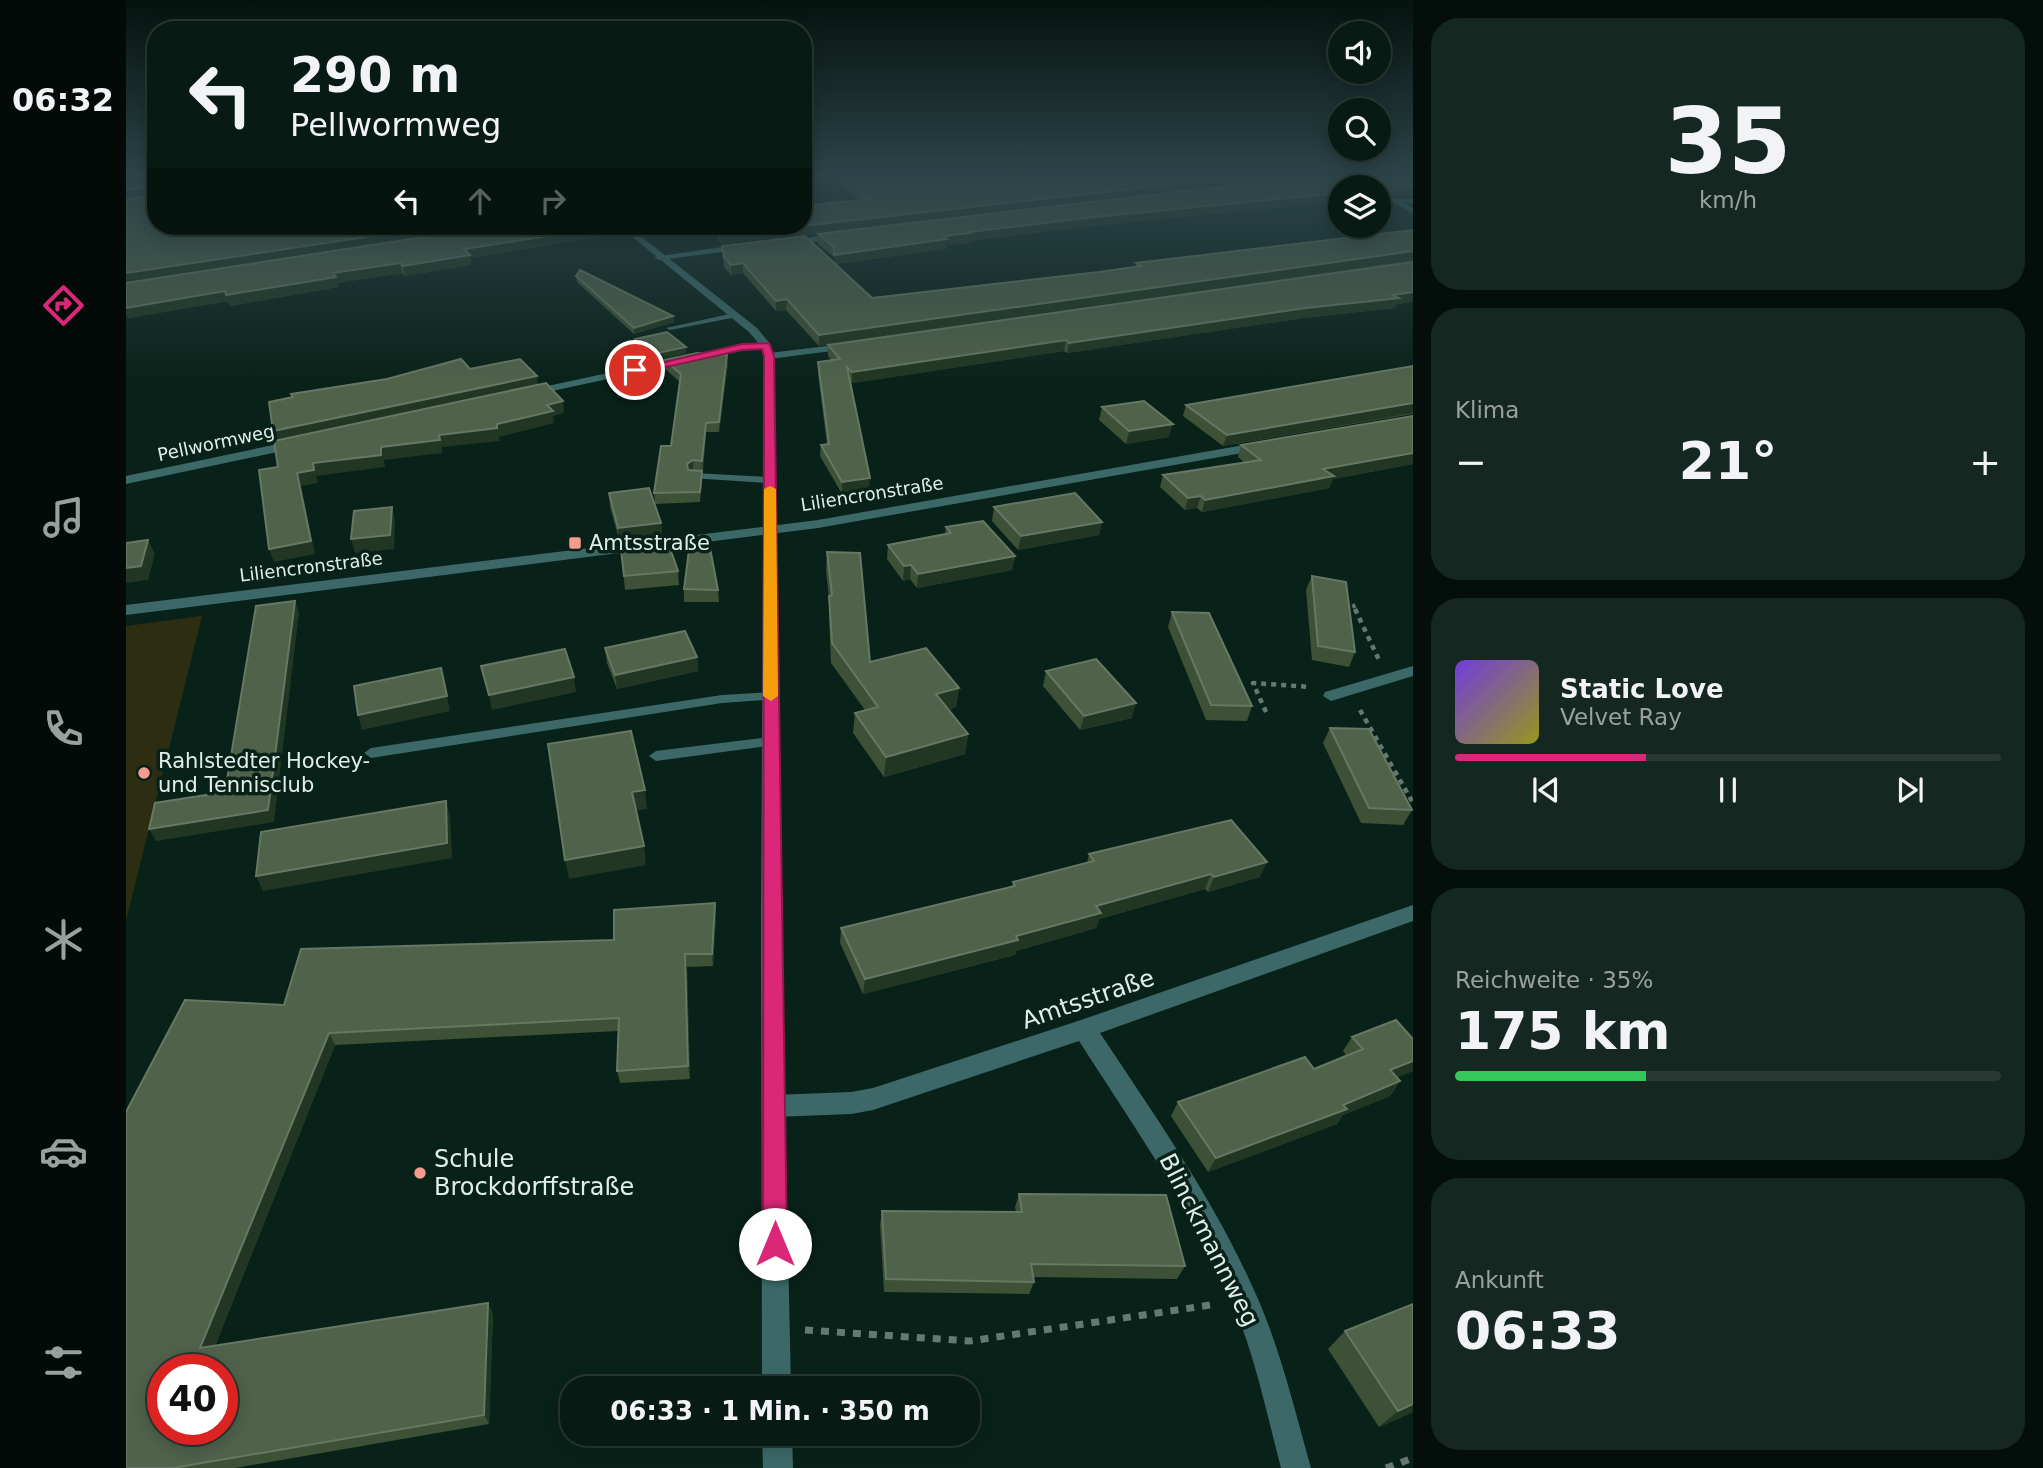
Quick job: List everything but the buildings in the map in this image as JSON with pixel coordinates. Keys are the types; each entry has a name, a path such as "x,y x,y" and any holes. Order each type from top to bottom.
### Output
{"street":[{"path":"647,247 734,315 767,351 771,528 776,1376"},
{"path":"660,257 748,247"},
{"path":"514,397 742,347 767,351 864,345"},
{"name":"Pellwormweg","path":"126,480 313,440"},
{"name":"Liliencronstraße","path":"126,610 818,524 1278,444"},
{"path":"1331,696 1413,671"},
{"name":"Amtsstraße","path":"774,1106 851,1103 873,1099 1084,1029 1413,913"},
{"name":"Blinckmannweg","path":"1084,1029 1188,1189 1245,1300 1264,1353 1296,1468"},
{"path":"777,1446 778,1468"}],"lane":[{"path":"670,328 734,315"},
{"path":"694,476 770,480"},
{"path":"371,753 722,699 771,696"},
{"path":"656,756 771,742"}],"path":[{"path":"1353,604 1388,679"},
{"path":"1266,712 1252,683 1312,687 1331,696"},
{"path":"1349,690 1413,803"},
{"path":"775,1328 970,1341 1245,1300"},
{"path":"1387,1468 1413,1458"}],"shaded area":[{"name":"Rahlstedter Hockey- und Tennisclub","path":"202,616 126,921 126,626"}],"slow traffic":[{"path":"770,489 771,696"}],"place":[{"name":"Amtsstraße","path":"575,543"},
{"name":"Rahlstedter Hockey- und Tennisclub","path":"144,773"},
{"name":"Schule Brockdorffstraße","path":"420,1173"}],"route":[{"path":"635,370 742,347 766,345 769,356 775,1244"}]}
